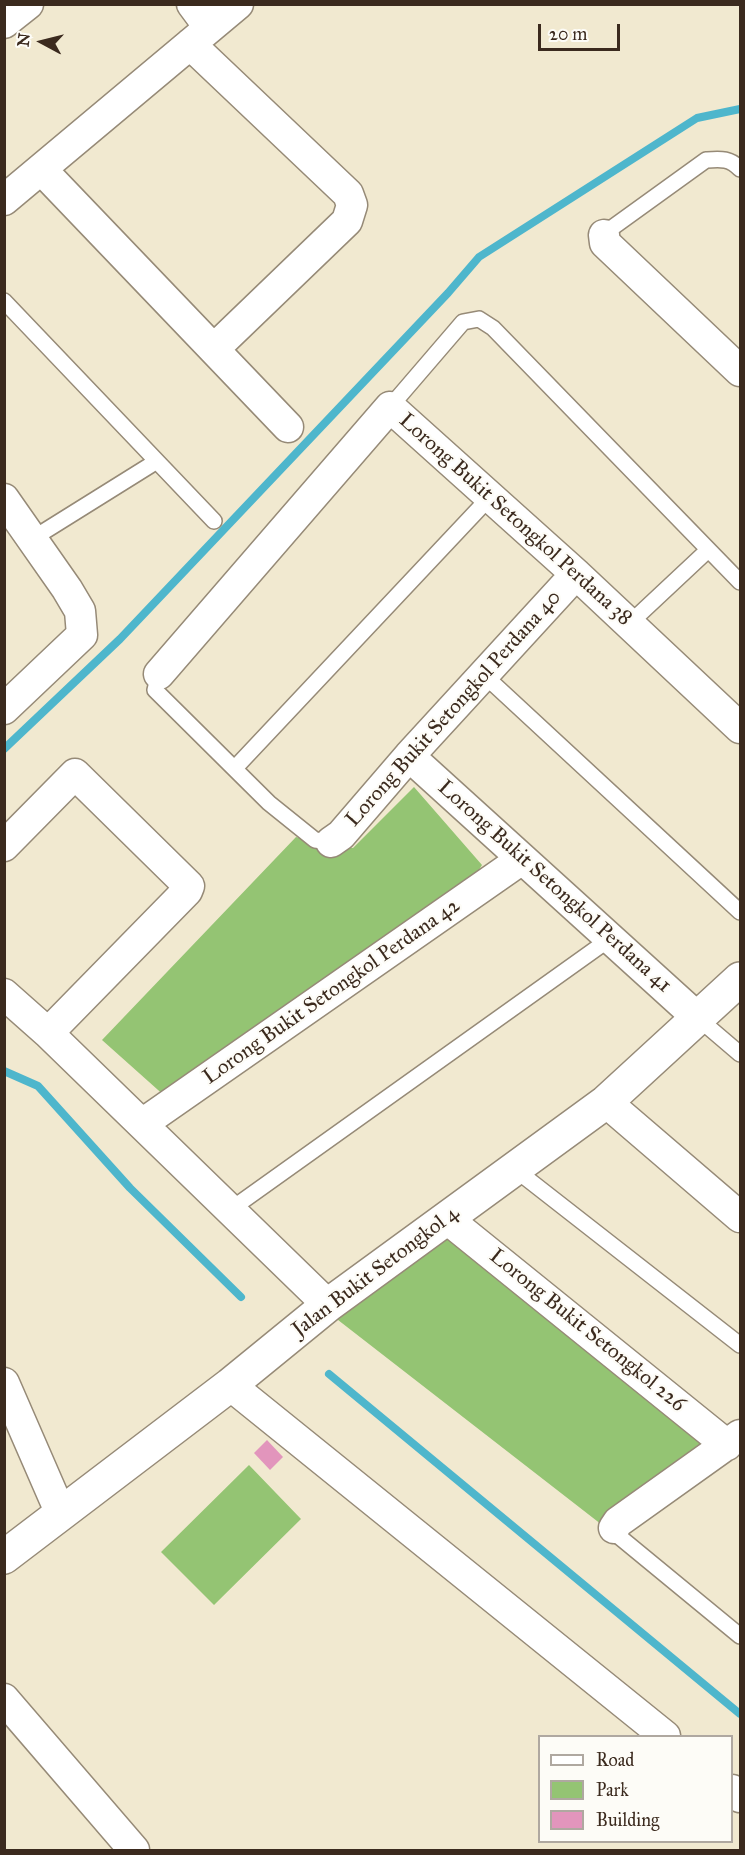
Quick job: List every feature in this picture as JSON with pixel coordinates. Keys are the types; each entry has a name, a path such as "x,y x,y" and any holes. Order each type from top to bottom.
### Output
{"street":[{"path":"4,23 28,4"},
{"path":"4,200 41,169 197,25 238,4"},
{"path":"197,25 348,194 352,205 347,222 214,349"},
{"path":"41,169 288,427"},
{"path":"604,235 605,243 741,371"},
{"name":"Lorong Bukit Setongkol Perdana 38","path":"159,674 390,407 630,623 741,728"},
{"path":"4,499 68,589 80,611 82,635 4,709"},
{"name":"Lorong Bukit Setongkol Perdana 40","path":"331,842 341,835 409,756 576,574"},
{"name":"Lorong Bukit Setongkol Perdana 41","path":"409,756 699,1019"},
{"path":"4,846 75,774 189,886 187,891 48,1033"},
{"name":"Lorong Bukit Setongkol Perdana 42","path":"142,1124 522,859"},
{"name":"Jalan Bukit Setongkol 4","path":"4,1557 230,1385 328,1305 446,1218 516,1170 606,1101 741,979"},
{"path":"4,994 48,1033 328,1305"},
{"path":"606,1101 741,1217"},
{"name":"Lorong Bukit Setongkol 226","path":"446,1218 734,1440"},
{"path":"4,1383 61,1514"},
{"path":"230,1385 663,1735"},
{"path":"614,1528 618,1522 734,1440"},
{"path":"4,1699 134,1851"}],"lane":[{"path":"604,235 706,160 724,158 734,162 741,169"},
{"path":"4,301 214,521"},
{"path":"390,407 462,322 479,319 493,328 741,582"},
{"path":"32,539 157,461"},
{"path":"235,768 490,497"},
{"path":"630,623 708,550"},
{"path":"159,674 155,690 269,803 315,840 331,842"},
{"path":"484,675 741,912"},
{"path":"230,1210 611,938"},
{"path":"699,1019 741,1054"},
{"path":"516,1170 741,1345"},
{"path":"614,1528 616,1534 741,1636"}],"green space":[{"path":"414,787 482,865 474,878 167,1098 102,1040 296,837 326,845 353,848"},
{"path":"439,1218 719,1445 606,1528 320,1306"},
{"path":"249,1465 301,1519 214,1605 161,1552"}],"building":[{"path":"267,1440 283,1457 270,1470 254,1453"}],"waterway":[{"path":"4,749 120,639 448,293 479,257 697,118 740,109"},
{"path":"4,1071 38,1086 130,1188 241,1297"},
{"path":"329,1374 740,1714"}]}
